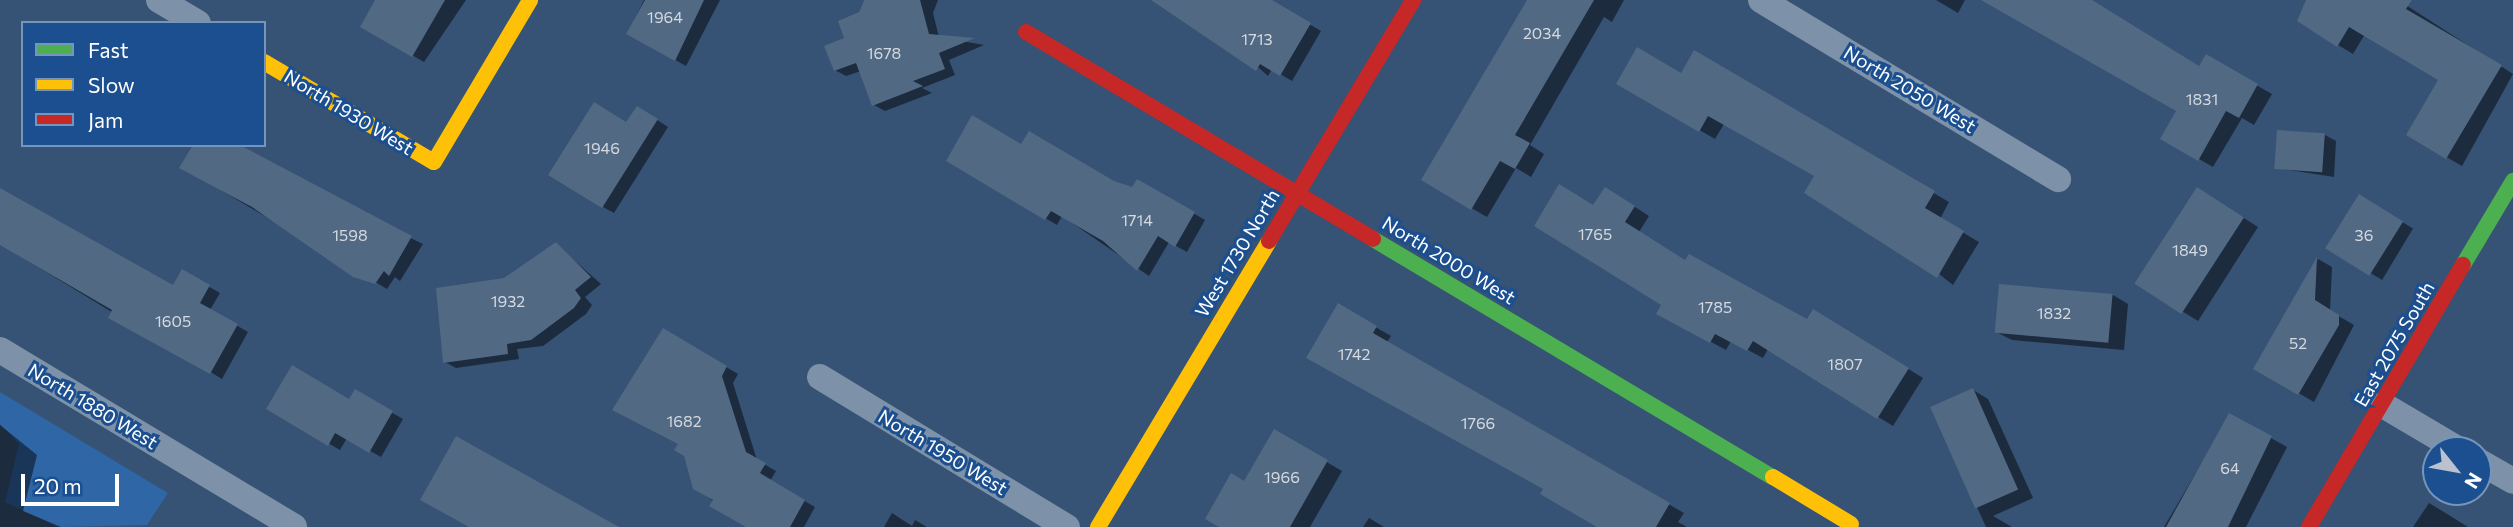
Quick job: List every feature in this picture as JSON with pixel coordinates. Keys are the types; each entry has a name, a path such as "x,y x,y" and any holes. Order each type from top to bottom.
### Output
{"street":[{"path":"159,0 195,21"},
{"name":"North 1930 West","path":"266,63 433,162 530,0"},
{"name":"West 1730 North","path":"1098,527 1413,0"},
{"name":"North 2050 West","path":"1761,0 2059,178"},
{"name":"North 2000 West","path":"1026,32 1851,524"},
{"name":"East 2075 South","path":"2309,527 2513,181"},
{"name":"North 1880 West","path":"0,350 294,527"},
{"name":"North 1950 West","path":"820,377 1067,527"},
{"path":"2383,405 2435,436"},
{"path":"2492,469 2513,481"}],"shaded area":[{"path":"0,392 168,493 147,525 58,527 5,502 19,444 0,424"}],"building":[{"path":"375,0 445,0 412,57 360,27"},
{"path":"645,0 704,0 675,61 626,34"},
{"path":"864,0 920,0 929,34 975,38 939,53 945,69 913,81 923,86 872,106 856,63 834,71 824,46 844,38 838,21 859,12"},
{"path":"1151,0 1272,0 1311,23 1280,76 1260,64 1256,71"},
{"path":"1527,0 1594,0 1515,135 1530,143 1515,169 1500,161 1471,210 1421,180"},
{"path":"1981,0 2092,0 2199,66 2206,54 2258,84 2239,118 2226,111 2198,161 2160,139 2176,111"},
{"path":"2306,0 2412,0 2406,9 2502,65 2446,159 2406,135 2438,80 2349,27 2337,47 2297,21"},
{"path":"1637,47 1681,73 1694,50 1935,191 1925,208 1964,231 1937,278 1804,193 1814,176 1708,116 1699,132 1616,84"},
{"path":"594,102 626,122 637,106 658,119 602,208 548,175"},
{"path":"972,115 1021,144 1029,131 1114,181 1132,187 1137,179 1195,212 1175,247 1158,236 1137,271 1103,241 1051,211 1045,220 946,161"},
{"path":"2277,130 2325,133 2322,172 2274,169"},
{"path":"192,147 244,147 412,236 389,276 384,271 375,284 353,277 252,207 179,168"},
{"path":"1559,184 1593,205 1605,187 1635,206 1625,222 1685,260 1689,254 1807,319 1813,309 1909,368 1877,419 1753,341 1747,351 1715,334 1710,343 1656,314 1661,305 1534,226"},
{"path":"2197,187 2244,217 2181,314 2134,283"},
{"path":"0,188 173,285 182,269 210,285 200,303 238,324 210,374 108,318 112,310 0,245"},
{"path":"2359,194 2403,222 2369,276 2325,248"},
{"path":"556,242 591,277 575,290 581,298 574,308 531,340 507,344 508,354 443,363 436,288 504,278"},
{"path":"2317,257 2315,300 2339,315 2339,325 2298,395 2253,369"},
{"path":"1999,284 2113,294 2108,343 1995,333"},
{"path":"1338,303 1377,326 1373,333 1670,503 1656,527 1597,527 1540,494 1543,489 1306,358"},
{"path":"663,328 727,366 722,376 746,452 766,463 760,473 805,500 790,527 746,527 709,506 713,500 693,489 684,456 674,450 678,444 612,410"},
{"path":"292,365 349,399 355,389 393,411 369,453 335,433 328,446 266,409"},
{"path":"1973,388 2018,489 1975,509 1930,407"},
{"path":"2229,413 2272,436 2228,527 2166,527"},
{"path":"1274,429 1328,460 1290,527 1219,527 1205,519 1231,473 1244,481"},
{"path":"456,436 619,527 469,527 420,500"}],"traffic: fast":[{"path":"2463,265 2513,181"},
{"path":"1373,239 1773,477"}],"traffic: slow":[{"path":"266,63 434,162 530,0"},
{"path":"1098,527 1269,241"},
{"path":"1773,477 1851,524"}],"traffic: jam":[{"path":"1269,241 1413,0"},
{"path":"1026,32 1373,239"},
{"path":"2309,527 2463,265"}]}
